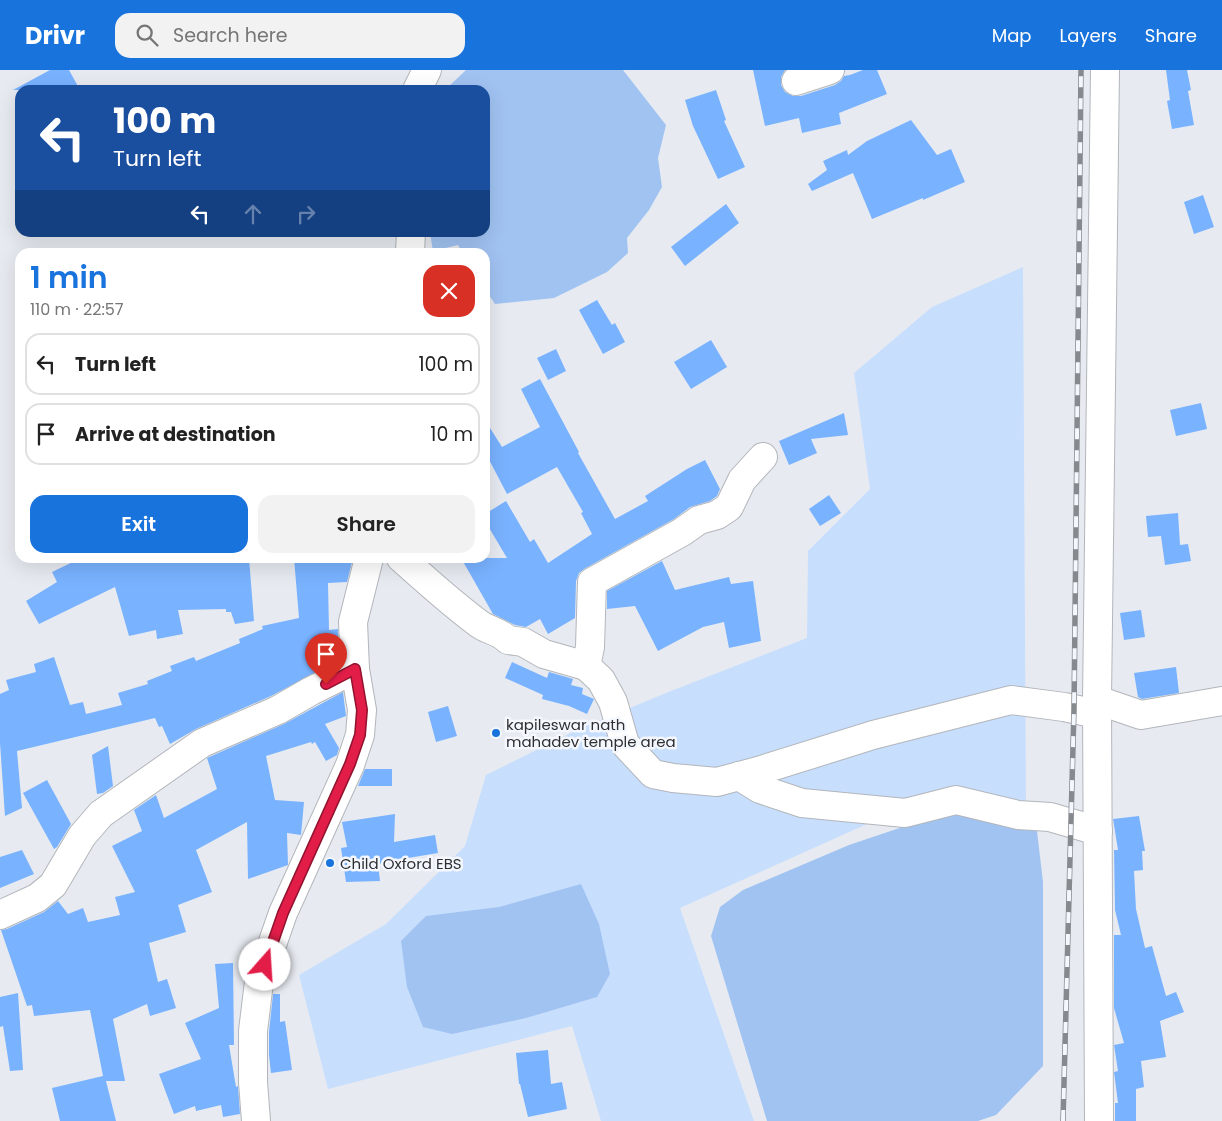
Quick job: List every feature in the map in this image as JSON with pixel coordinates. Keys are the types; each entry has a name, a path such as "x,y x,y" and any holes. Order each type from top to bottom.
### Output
{"street":[{"path":"420,85 427,70"},
{"path":"796,81 830,70"},
{"path":"1099,1121 1097,707 1105,70"},
{"path":"586,666 590,647 592,582 682,532 699,520 717,515 729,507 742,480 763,456"},
{"path":"256,1121 253,1082 254,1031 259,982 283,913 350,764 360,735 362,710 355,669 353,622 368,563"},
{"path":"407,563 480,625 501,633 508,640 523,642 544,654 586,666 602,680 613,702 625,744 653,774 673,778 717,782 873,735 1011,700 1064,707 1097,707 1140,715 1222,701"},
{"path":"0,915 37,898 52,885 82,836 101,814 183,756 202,743 278,710 355,669"},
{"path":"739,776 760,788 802,803 905,814 956,800 1018,815 1050,817 1098,830"}],"shaded area":[{"path":"466,70 623,70 666,125 658,158 662,187 649,210 627,238 628,253 607,272 554,298 495,304 490,296 490,248 460,248 458,245 446,248 432,248 431,237 490,237 490,85 450,85"},
{"path":"1023,267 1026,809 947,788 680,908 754,1121 601,1121 572,1026 328,1089 299,975 386,924 465,846 486,775 581,728 807,638 808,551 870,489 854,373 932,307"},
{"path":"962,807 995,811 1037,831 1043,882 1043,1066 996,1115 978,1121 767,1121 711,936 720,907 743,890 849,845"},
{"path":"581,884 599,924 610,974 597,997 526,1018 452,1034 423,1027 407,987 401,941 426,916 499,907"}],"building":[{"path":"50,70 69,70 77,85 22,85"},
{"path":"753,70 785,70 781,77 781,85 785,92 793,96 801,96 835,85 844,76 863,70 877,70 887,94 839,113 841,124 802,133 799,118 765,126"},
{"path":"1166,70 1187,70 1191,90 1188,91 1194,125 1172,129 1167,101 1170,100"},
{"path":"716,90 726,120 724,121 745,167 718,179 693,126 685,100"},
{"path":"911,120 937,155 951,149 965,182 872,219 853,173 812,191 808,184 827,170 823,161 847,150 848,155 867,141"},
{"path":"1203,195 1214,227 1194,234 1184,202"},
{"path":"726,204 739,223 685,266 671,247"},
{"path":"597,300 612,325 615,323 625,342 603,354 579,310"},
{"path":"711,340 727,367 691,389 674,362"},
{"path":"556,349 566,371 548,380 537,358"},
{"path":"540,379 615,519 648,501 645,496 687,469 705,460 720,489 717,496 710,501 690,507 674,519 579,573 576,581 575,618 548,634 540,619 526,627 515,625 493,614 464,563 490,563 490,558 507,558 490,529 490,511 506,501 530,542 534,539 548,563 592,534 581,513 583,512 557,467 507,494 490,462 490,428 502,447 540,427 521,389"},
{"path":"1201,403 1207,429 1176,436 1170,410"},
{"path":"844,413 848,435 811,439 817,453 789,465 779,441"},
{"path":"829,495 841,513 820,526 809,509"},
{"path":"1178,513 1180,545 1188,544 1191,561 1165,565 1161,536 1148,537 1146,516"},
{"path":"662,561 675,590 729,577 731,584 753,581 761,641 729,648 724,622 703,627 658,651 635,606 607,609 607,591"},
{"path":"71,563 249,563 254,621 235,624 231,612 226,612 226,609 178,610 183,634 157,639 156,630 129,636 115,587 39,624 26,601 57,582 52,572"},
{"path":"294,563 352,563 347,582 328,583 329,630 338,629 339,660 271,696 196,729 170,744 162,726 159,727 155,718 17,751 22,808 5,816 0,743 0,694 9,690 6,680 36,672 34,664 54,657 70,705 83,702 86,714 122,705 118,693 148,684 147,681 172,671 170,666 194,657 196,661 240,643 239,639 263,629 262,626 299,618"},
{"path":"1141,610 1145,637 1124,640 1120,613"},
{"path":"512,662 547,678 549,672 573,679 571,685 583,688 582,694 594,699 587,714 569,706 542,699 543,695 505,678"},
{"path":"1176,667 1179,693 1142,699 1138,697 1134,673"},
{"path":"343,692 346,716 325,724 339,748 337,755 326,761 315,742 312,744 311,742 266,756 275,800 304,802 301,835 287,833 288,865 248,879 247,822 196,850 212,892 178,905 186,932 149,943 158,982 167,979 176,1008 150,1016 147,1004 113,1019 125,1081 106,1081 116,1121 60,1121 52,1088 103,1076 90,1010 34,1016 32,1005 27,1006 1,930 44,912 58,901 68,914 83,908 88,922 120,915 115,897 135,892 112,846 142,831 134,810 156,795 164,818 217,789 207,758 284,724"},
{"path":"448,706 457,736 436,742 428,712"},
{"path":"108,746 113,786 103,793 97,794 92,755"},
{"path":"365,769 392,769 392,786 358,786"},
{"path":"47,780 71,824 54,849 23,793"},
{"path":"395,814 394,842 435,835 438,853 378,864 380,881 346,882 341,848 347,847 342,822"},
{"path":"1139,816 1145,851 1142,851 1143,870 1134,871 1136,909 1145,948 1152,946 1166,996 1176,992 1184,1012 1160,1021 1166,1057 1141,1061 1144,1087 1136,1089 1136,1121 1115,1121 1115,1103 1118,1103 1114,1072 1118,1071 1114,1045 1124,1043 1114,1008 1114,935 1121,935 1115,910 1114,850 1118,850 1113,819"},
{"path":"22,850 34,874 0,888 0,857"},
{"path":"233,963 234,1045 229,1045 236,1087 238,1086 240,1114 223,1117 221,1105 196,1111 195,1106 174,1114 159,1074 201,1059 185,1023 219,1008 215,964"},
{"path":"18,993 23,1070 10,1071 3,1026 0,1027 0,997"},
{"path":"273,994 280,994 280,1022 285,1021 292,1070 271,1073 269,1032"},
{"path":"548,1050 551,1084 562,1082 567,1109 528,1117 519,1084 516,1053"}],"railway":[{"path":"1063,1121 1074,709 1081,70"}],"place":[{"name":"kapileswar nath mahadev temple area","path":"496,733"},
{"name":"Child Oxford EBS","path":"330,863"}],"route":[{"path":"265,965 283,913 350,764 360,735 362,710 355,669 326,684"}]}
